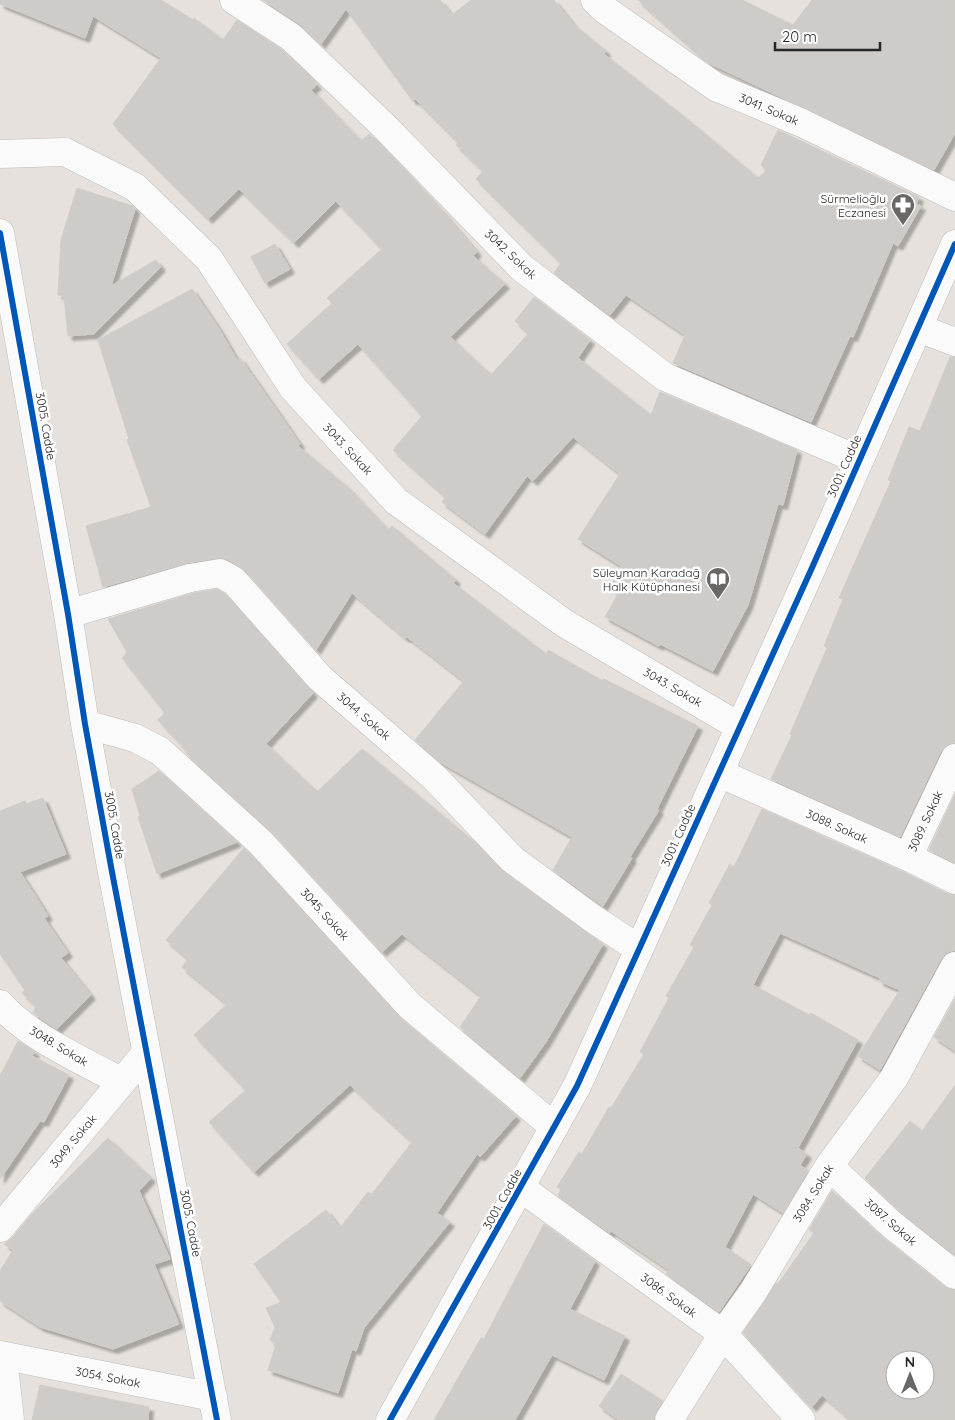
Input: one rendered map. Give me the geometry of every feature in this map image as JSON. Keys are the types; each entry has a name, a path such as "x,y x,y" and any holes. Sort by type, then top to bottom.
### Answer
{"street":[{"name":"3042. Sokak","path":"234,0 291,37 387,129 522,268 665,377 859,460"},
{"name":"3041. Sokak","path":"595,0 604,10 716,87 802,123 955,197"},
{"name":"3043. Sokak","path":"0,154 65,152 134,187 209,259 293,388 396,501 564,623 740,727"},
{"name":"3005. Cadde","path":"0,232 68,614 85,724 215,1409"},
{"name":"3001. Cadde","path":"390,1420 577,1086 811,570 955,244"},
{"path":"918,328 955,342"},
{"name":"3044. Sokak","path":"68,614 190,578 220,573 234,581 320,678 435,778 512,859 592,918 639,949"},
{"name":"3045. Sokak","path":"85,724 135,738 160,750 260,842 410,1006 554,1126"},
{"name":"3089. Sokak","path":"908,857 955,758"},
{"name":"3088. Sokak","path":"719,773 908,857 955,880"},
{"name":"3084. Sokak","path":"669,1420 723,1334 753,1292 829,1166 894,1078 955,966"},
{"name":"3048. Sokak","path":"0,1004 10,1016 48,1042 122,1082"},
{"name":"3049. Sokak","path":"0,1228 146,1053"},
{"name":"3087. Sokak","path":"829,1166 891,1224 955,1275"},
{"name":"3086. Sokak","path":"521,1188 723,1334 801,1420"},
{"name":"3054. Sokak","path":"10,1420 1,1356 215,1409"}],"building":[{"path":"0,0 161,0 193,20 194,18 223,40 237,20 281,49 303,70 317,85 311,90 361,141 369,134 376,140 443,212 477,252 473,256 505,284 450,337 491,375 529,333 515,321 534,297 590,340 578,358 651,415 660,392 797,450 783,505 778,504 748,605 713,671 660,644 659,646 605,617 619,592 610,588 621,566 578,539 620,474 573,437 533,481 527,476 485,534 442,502 446,497 393,450 422,416 358,344 319,379 287,344 332,303 327,298 382,249 336,201 294,243 239,189 208,219 113,124 161,58 93,16 85,38 0,4"},
{"path":"263,0 440,0 452,15 471,0 554,0 574,25 606,51 604,54 758,178 766,171 761,165 778,130 919,197 916,204 921,206 898,246 893,243 853,337 850,336 811,422 673,363 685,335 626,295 610,315 554,273 561,263 476,179 483,171 456,145 458,142 415,99 413,101 346,9 321,44 300,24"},
{"path":"638,0 742,0 793,25 812,0 955,0 955,133 934,170 709,63"},
{"path":"77,188 133,206 135,209 111,286 156,260 161,267 94,334 68,336 64,296 58,295 61,240"},
{"path":"275,244 290,269 265,283 251,257"},
{"path":"192,289 237,360 240,358 300,444 298,446 346,486 388,530 392,526 456,580 453,583 546,654 548,650 603,681 604,679 698,726 657,809 659,810 603,906 553,870 572,837 440,762 415,740 464,681 407,637 405,638 352,593 316,650 246,571 227,559 217,558 187,563 103,587 86,526 151,507 127,440 129,439 98,340"},
{"path":"950,357 955,357 955,743 947,745 941,751 900,837 771,779 792,735 790,734 827,648 824,646 843,599 839,598 891,481 888,480 909,427 920,431"},
{"path":"217,589 224,593 313,693 266,744 317,792 362,749 473,841 503,871 603,944 546,1042 520,1078 460,1027 481,996 402,934 382,952 271,831 186,753 188,752 158,720 165,713 122,658 127,652 108,619 194,593"},
{"path":"159,771 237,842 157,874 138,817 140,816 132,789"},
{"path":"955,794 955,863 929,850"},
{"path":"43,798 66,854 20,872 48,916 44,918 68,953 61,958 91,995 57,1029 33,1013 36,1006 22,993 25,990 0,954 0,811 25,801 26,804"},
{"path":"762,809 948,894 955,895 955,950 947,952 941,959 880,1070 858,1056 900,990 879,981 880,978 780,933 753,985 809,1015 811,1013 858,1040 798,1148 807,1154 800,1165 808,1171 783,1213 753,1194 725,1247 751,1265 719,1312 666,1274 669,1270 611,1231 610,1233 558,1196 561,1189 557,1187 579,1152 582,1154 609,1107 611,1108 644,1054 640,1052 669,998 666,996 694,947 690,945 712,905 709,903 730,864 734,867"},
{"path":"244,848 399,1017 516,1116 480,1157 477,1154 437,1213 450,1222 364,1328 356,1351 352,1349 338,1393 268,1370 276,1344 270,1340 275,1327 266,1308 281,1302 254,1264 326,1210 340,1228 368,1192 372,1194 412,1142 350,1085 254,1172 209,1122 246,1090 194,1035 227,1004 182,967 188,959 166,940"},
{"path":"955,999 955,1051 934,1037"},
{"path":"18,1041 35,1052 32,1056 69,1075 44,1122 40,1121 0,1179 0,1076"},
{"path":"955,1085 955,1255 901,1212 865,1178 910,1121 922,1131"},
{"path":"108,1138 151,1178 139,1191 170,1259 154,1264 179,1324 113,1349 40,1327 0,1301 0,1271 13,1250 4,1244 12,1238 32,1214"},
{"path":"832,1191 881,1236 945,1287 955,1290 955,1420 851,1420 822,1395 812,1407 743,1333 776,1283 778,1284 814,1233 809,1230"},
{"path":"544,1224 595,1261 570,1309 625,1336 604,1380 552,1355 515,1420 434,1420 481,1338 484,1339"},
{"path":"621,1374 663,1401 653,1420 619,1420 599,1406"},
{"path":"40,1385 149,1407 148,1420 32,1420"}],"cycle path":[{"path":"0,233 112,872 217,1420"},
{"path":"390,1420 577,1086 811,570 955,244"}],"place":[{"name":"Sürmelioğlu Eczanesi","path":"903,226"},
{"name":"Süleyman Karadağ Halk Kütüphanesi","path":"718,600"}]}
